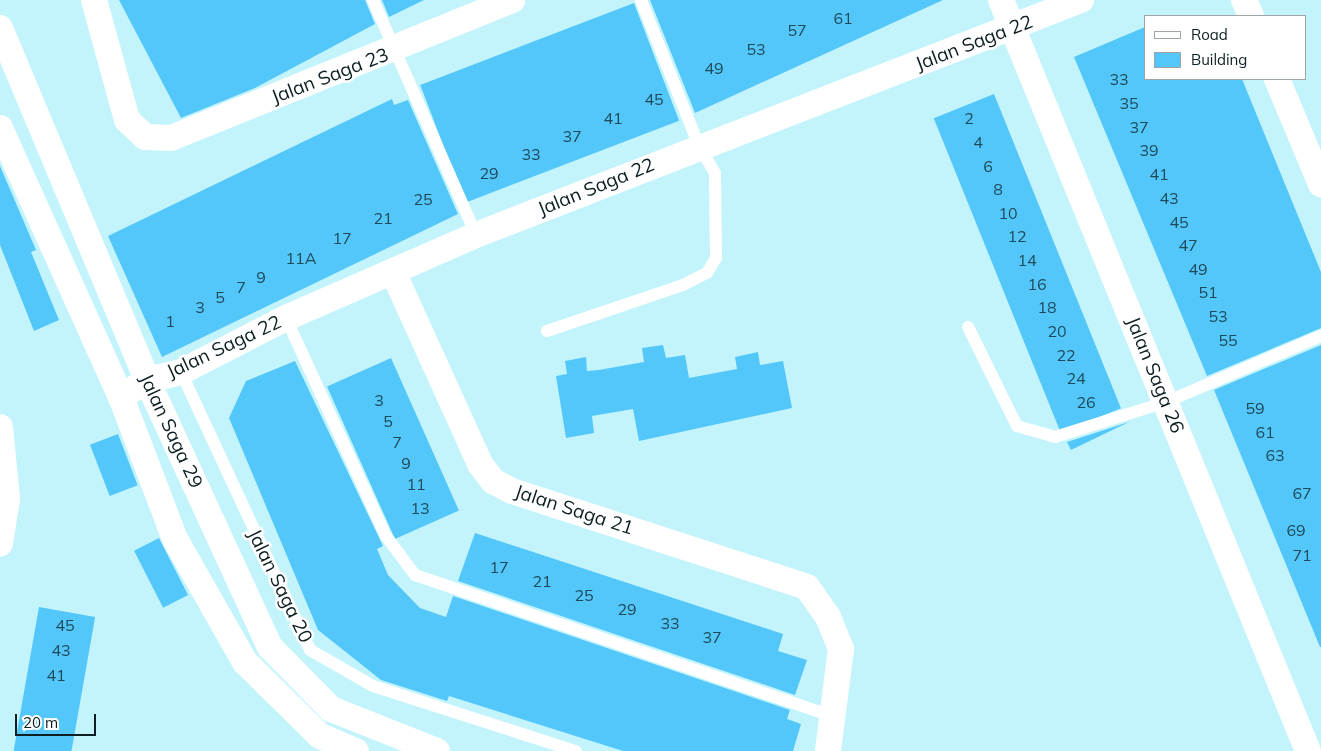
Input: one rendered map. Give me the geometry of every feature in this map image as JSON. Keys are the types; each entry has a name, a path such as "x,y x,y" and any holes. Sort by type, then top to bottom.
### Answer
{"street":[{"name":"Jalan Saga 23","path":"94,0 127,120 145,137 171,138 395,50 512,0"},
{"name":"Jalan Saga 26","path":"1001,0 1308,751"},
{"name":"Jalan Saga 22","path":"121,397 147,380 181,372 286,318 394,274 476,235 699,146 1013,29 1081,0"},
{"path":"1244,0 1251,15"},
{"name":"Jalan Saga 29","path":"0,28 147,380 270,647 332,709 437,751"},
{"path":"1277,80 1321,184"},
{"name":"Jalan Saga 29","path":"0,128 121,397 175,540 245,662 320,736 356,751"},
{"name":"Jalan Saga 21","path":"394,274 480,464 493,481 512,491 807,587 828,617 841,649 835,717"},
{"path":"0,427 4,498 0,543"},
{"path":"828,751 835,717"}],"lane":[{"path":"374,0 476,235"},
{"path":"547,331 684,285 707,273 716,258 715,173 699,146 641,0"},
{"path":"286,318 386,536 415,575 835,717"},
{"path":"968,327 1017,426 1037,435 1055,437 1166,402 1321,336"},
{"name":"Jalan Saga 20","path":"181,372 310,650 373,686 576,751"}],"building":[{"path":"119,0 365,0 375,24 255,88 181,118"},
{"path":"382,0 424,0 389,17"},
{"path":"650,0 943,0 695,113"},
{"path":"634,3 679,121 465,203 420,85"},
{"path":"1144,27 1144,80 1242,80 1321,272 1321,328 1207,376 1074,57"},
{"path":"994,94 1121,408 1061,433 934,118"},
{"path":"392,99 394,105 408,100 458,214 162,357 108,236"},
{"path":"0,166 36,250 31,252 59,320 34,331 0,245"},
{"path":"663,345 666,358 685,355 689,378 737,369 735,357 758,352 760,365 783,361 792,408 639,441 633,409 592,416 594,433 566,438 556,376 567,374 565,361 586,357 587,371 599,370 644,362 642,348"},
{"path":"1321,345 1321,647 1320,647 1214,390"},
{"path":"391,358 459,511 395,539 327,386"},
{"path":"295,361 383,546 377,549 388,575 420,608 446,617 453,596 790,710 787,719 801,724 793,751 623,751 449,696 447,701 381,680 318,630 229,418 246,381"},
{"path":"1129,422 1071,450 1067,442"},
{"path":"118,434 138,485 110,496 90,445"},
{"path":"475,533 783,634 778,651 807,660 795,695 458,581"},
{"path":"159,538 188,595 163,608 134,551"},
{"path":"39,607 95,617 71,751 14,751"}]}
